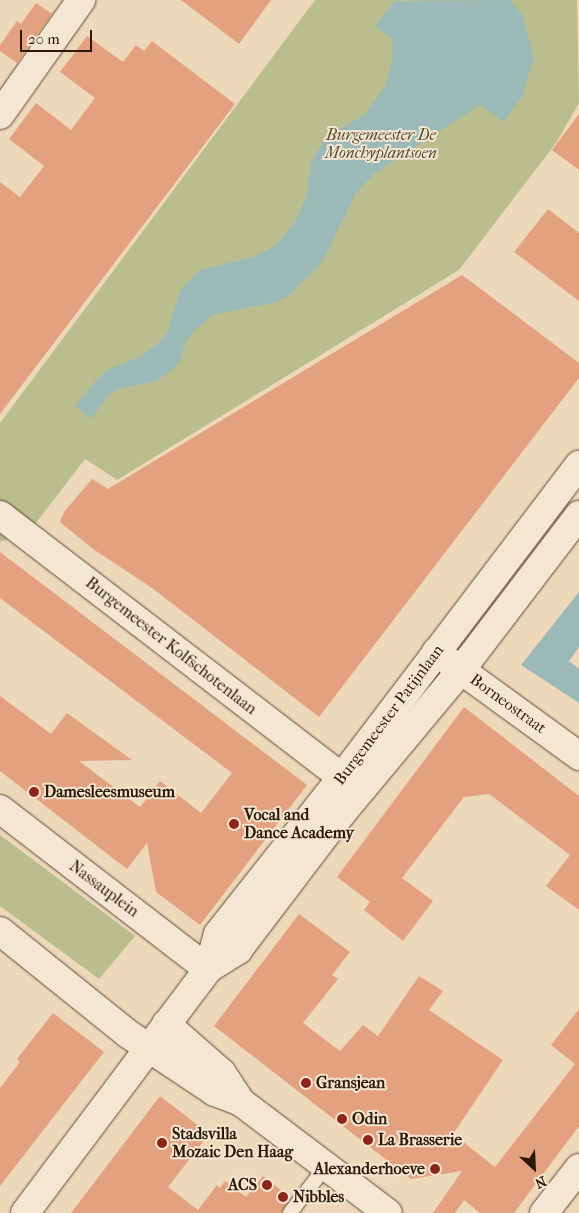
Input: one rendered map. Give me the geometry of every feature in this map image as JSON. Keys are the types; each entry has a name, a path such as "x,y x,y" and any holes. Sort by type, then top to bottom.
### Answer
{"street":[{"path":"0,115 82,0"},
{"name":"Burgemeester Patijnlaan","path":"208,969 218,934 342,777 579,465"},
{"name":"Burgemeester Kolfschotenlaan","path":"0,514 342,777"},
{"name":"Burgemeester Patijnlaan","path":"25,1213 208,969 238,950 342,813 461,670 579,515"},
{"name":"Borneostraat","path":"436,652 579,756"},
{"name":"Nassauplein","path":"0,810 208,969"},
{"path":"0,931 149,1048 215,1092 241,1102 326,1166 371,1208"},
{"path":"166,1024 222,1073 241,1102"},
{"path":"544,1213 579,1168"}],"lane":[{"path":"290,1213 326,1166"}],"green space":[{"name":"Burgemeester De Monchyplantsoen","path":"315,0 577,0 579,103 556,143 459,270 117,480 85,459 29,532 0,542 0,423"},
{"path":"0,835 135,936 99,979 0,906"}],"water":[{"path":"510,0 522,14 534,58 522,97 503,122 480,105 375,173 356,193 321,264 288,296 276,302 212,315 192,333 184,345 180,361 170,372 156,381 119,389 108,396 91,419 75,406 97,379 109,369 142,356 159,342 167,333 180,290 200,270 253,257 275,246 294,224 306,198 311,162 326,137 364,115 386,85 392,60 392,39 375,26 395,1"},
{"path":"579,592 579,647 569,661 579,669 579,703 521,665"}],"building":[{"path":"181,0 271,0 239,44"},
{"path":"36,3 52,14 17,63 0,51 0,45 17,21 21,24"},
{"path":"87,36 123,62 136,45 144,51 152,41 235,104 0,414 0,182 20,197 44,166 9,139 36,103 71,130 95,98 60,72"},
{"path":"579,114 579,170 552,150"},
{"path":"548,209 579,233 579,301 514,252"},
{"path":"462,275 579,363 579,378 319,717 152,588 93,549 60,522 64,512 92,479 108,489"},
{"path":"0,552 307,785 200,925 156,892 147,843 127,869 0,771 0,696 51,734 67,713 132,760 79,761 140,807 160,781 201,813 232,773 0,598"},
{"path":"464,707 579,796 579,910 546,886 570,855 489,794 464,797 402,878 433,901 403,941 364,910 370,902 337,877"},
{"path":"299,914 350,952 332,975 338,979 303,1023 340,1051 363,1025 378,1036 419,976 443,991 429,1010 503,1060 453,1134 495,1167 575,1064 551,1045 579,1009 579,1126 514,1213 480,1213 464,1200 455,1213 433,1213 462,1171 411,1179 214,1026"},
{"path":"53,1013 104,1052 0,1186 0,1088 20,1062 17,1059"},
{"path":"160,1096 209,1134 168,1187 198,1210 217,1185 220,1188 225,1181 246,1197 263,1176 291,1198 281,1213 71,1213"}],"place":[{"name":"Damesleesmuseum","path":"34,792"},
{"name":"Vocal and Dance Academy","path":"234,824"},
{"name":"Gransjean","path":"306,1083"},
{"name":"Odin","path":"342,1119"},
{"name":"La Brasserie","path":"368,1140"},
{"name":"Stadsvilla Mozaic Den Haag","path":"162,1143"},
{"name":"Alexanderhoeve","path":"435,1169"},
{"name":"ACS","path":"267,1185"},
{"name":"Nibbles","path":"283,1197"}]}
